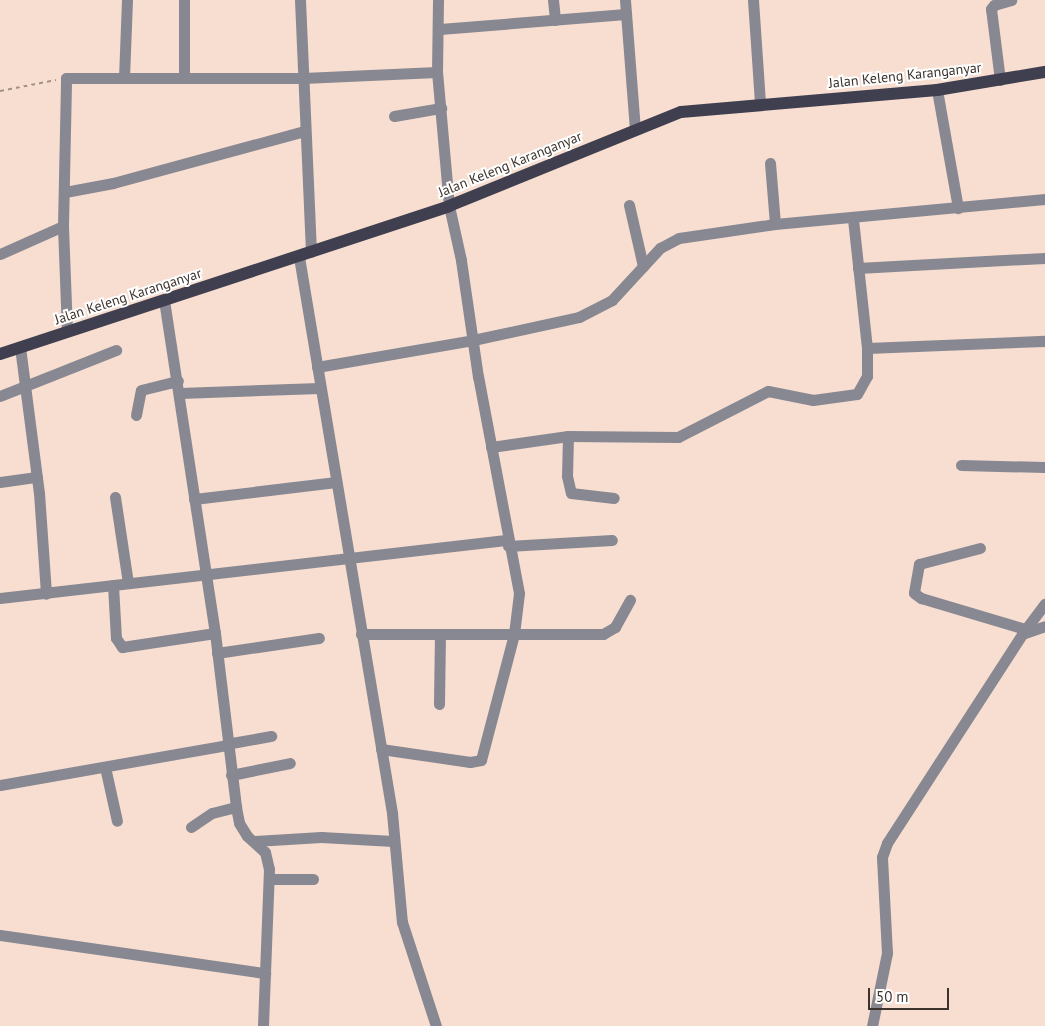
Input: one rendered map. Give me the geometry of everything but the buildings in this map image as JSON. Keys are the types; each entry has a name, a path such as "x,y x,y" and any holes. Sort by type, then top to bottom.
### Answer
{"main road":[{"name":"Jalan Keleng Karanganyar","path":"0,354 449,206 681,112 937,90 1045,72"}],"street":[{"path":"124,78 127,0"},
{"path":"184,0 184,78"},
{"path":"300,0 304,131 305,294 319,388 392,814 402,922 436,1026"},
{"path":"381,749 470,762 480,760 514,634 519,593 507,543 459,246 449,206 437,72 440,29 438,0"},
{"path":"553,0 555,20"},
{"path":"624,0 635,130"},
{"path":"753,0 760,104"},
{"path":"1000,80 991,9 994,5 1011,0"},
{"path":"440,29 625,14"},
{"path":"67,331 64,226 66,78 303,78 437,72"},
{"path":"937,90 958,208"},
{"path":"394,116 441,108"},
{"path":"65,192 113,183 304,131"},
{"path":"770,163 775,224"},
{"path":"317,367 473,340 596,310 612,300 660,248 679,238 775,224 853,219 1045,199"},
{"path":"629,205 643,266"},
{"path":"491,447 568,436 678,437 768,391 813,400 852,396 864,386 867,348 853,219"},
{"path":"0,254 64,226"},
{"path":"858,268 1045,258"},
{"path":"164,300 180,393 215,633 226,744 236,807 239,823 247,836 255,841 265,852 270,879 263,1026"},
{"path":"867,348 1045,341"},
{"path":"20,347 37,477 46,594"},
{"path":"0,396 116,350"},
{"path":"136,415 142,390 178,381"},
{"path":"180,393 319,388"},
{"path":"568,436 567,476 571,493 614,498"},
{"path":"961,465 1045,467"},
{"path":"0,482 37,477"},
{"path":"194,499 336,482"},
{"path":"115,497 128,583"},
{"path":"0,598 206,576 348,558 507,543 612,540"},
{"path":"980,548 919,564 914,593 921,598 1023,632 1045,626"},
{"path":"113,585 116,638 122,646 215,633"},
{"path":"362,634 603,634 614,627 630,600"},
{"path":"872,1026 887,952 884,850 1023,632 1045,604"},
{"path":"438,704 440,634"},
{"path":"217,654 320,638"},
{"path":"0,785 271,736"},
{"path":"231,775 290,763"},
{"path":"106,767 117,821"},
{"path":"191,827 212,813 236,807"},
{"path":"255,841 320,837 393,840"},
{"path":"270,879 313,879"},
{"path":"0,935 265,973"}],"path":[{"path":"0,91 66,78"}]}
